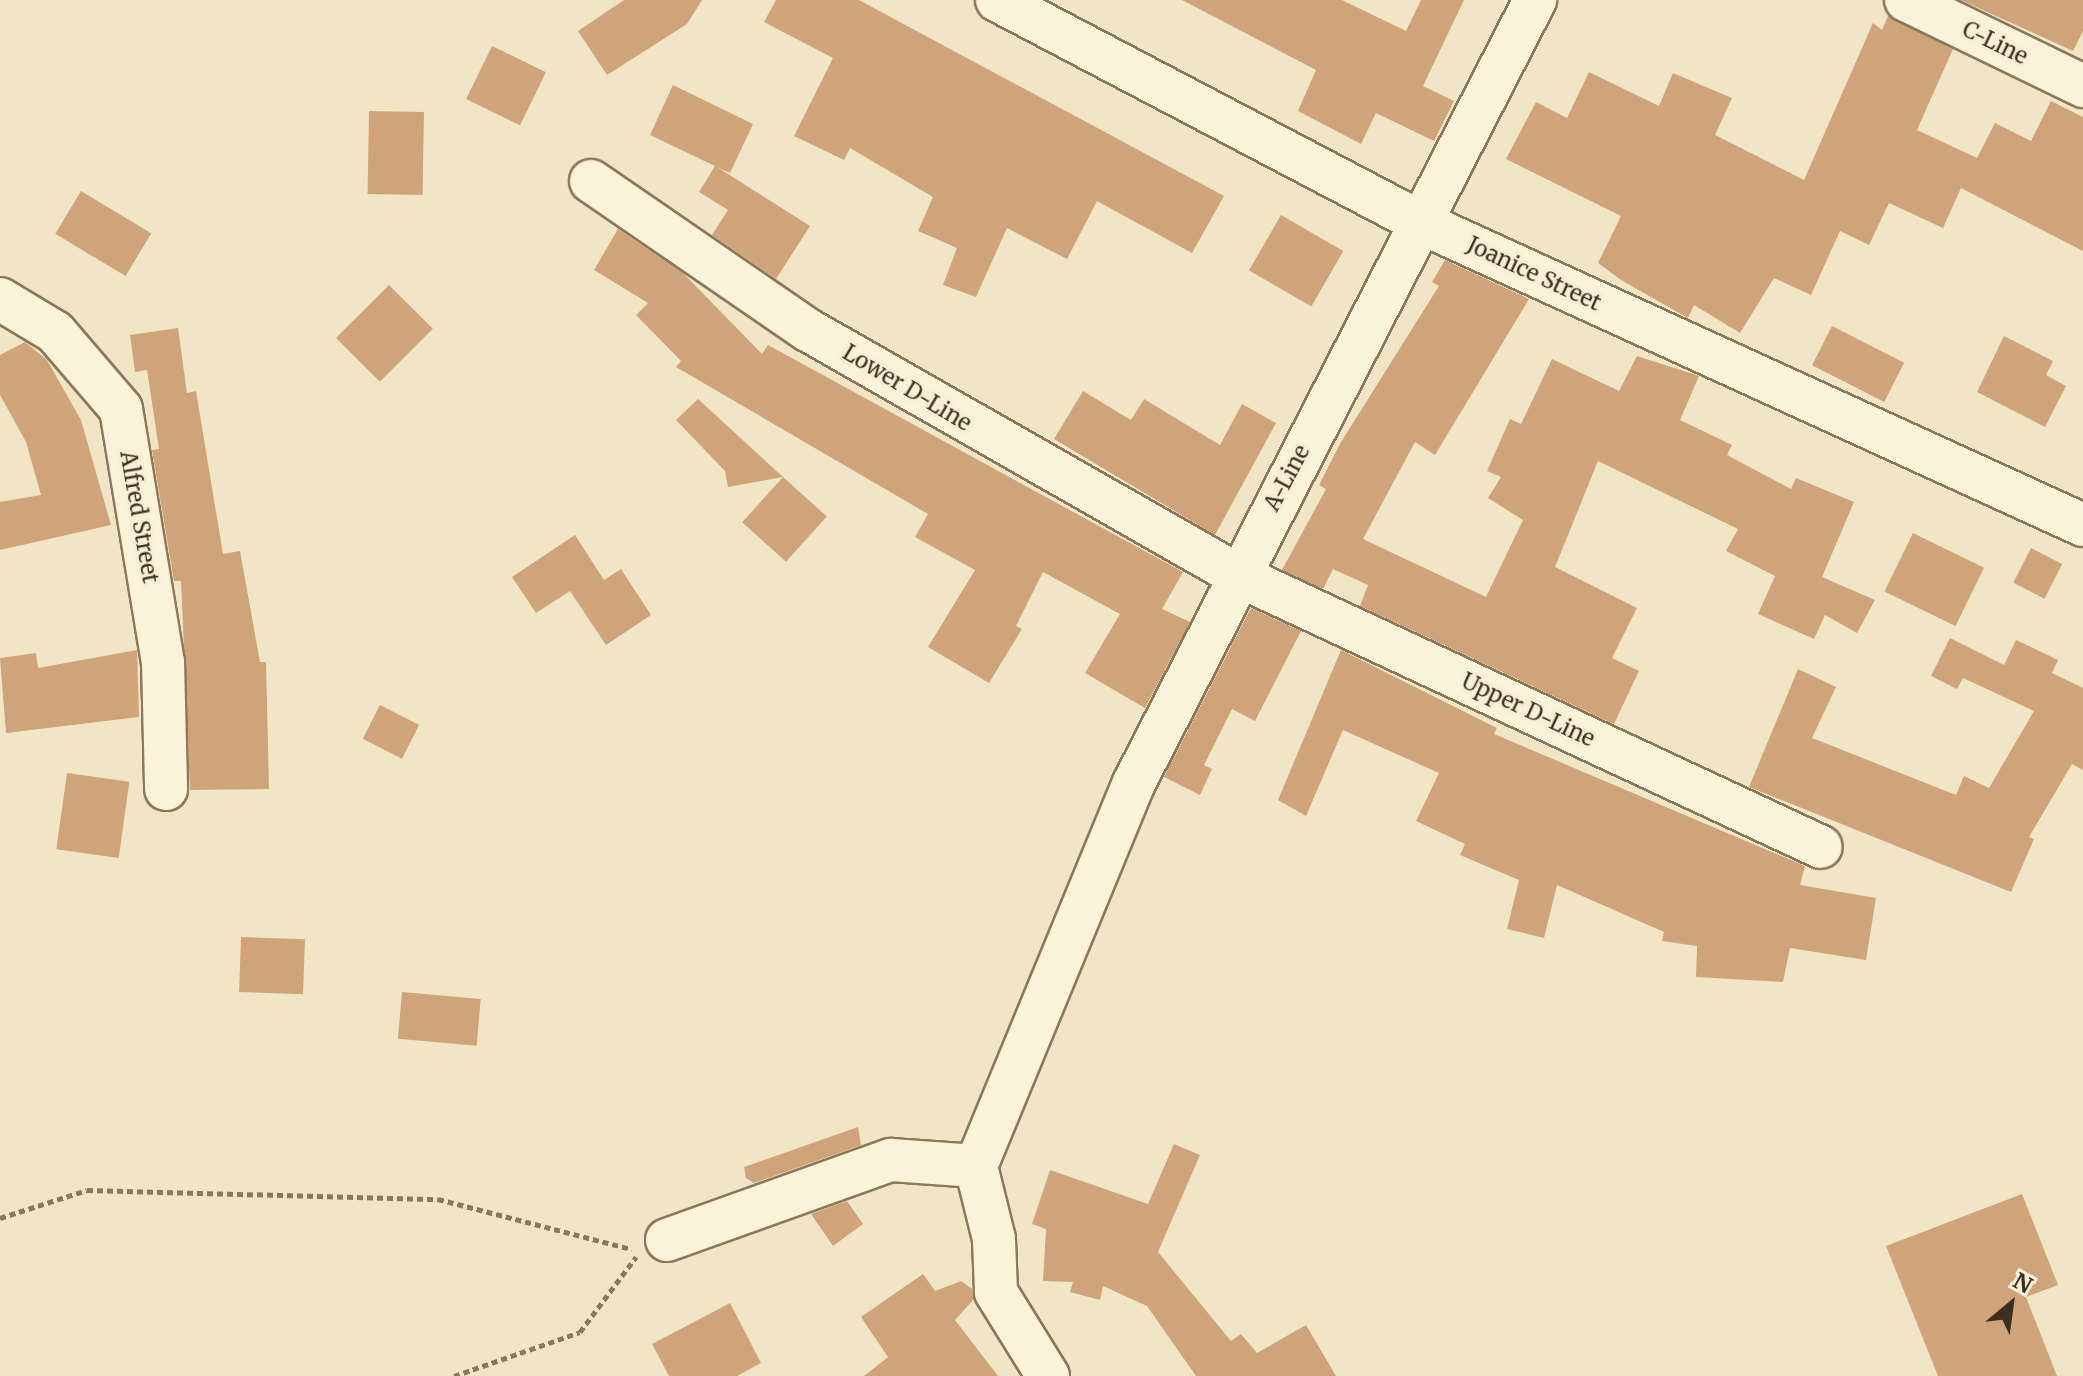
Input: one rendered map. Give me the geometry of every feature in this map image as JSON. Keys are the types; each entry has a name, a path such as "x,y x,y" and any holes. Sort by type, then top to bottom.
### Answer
{"street":[{"name":"Joanice Street","path":"997,0 1424,224 2083,525"},
{"name":"A-Line","path":"976,1166 1062,966 1134,783 1235,574 1424,224 1535,0"},
{"name":"C-Line","path":"1906,0 2083,86"},
{"name":"Lower D-Line","path":"591,181 808,330 1235,574"},
{"name":"Alfred Street","path":"0,299 55,332 121,409 163,662 166,789"},
{"name":"Upper D-Line","path":"1235,574 1821,847"},
{"path":"667,1240 891,1160 976,1166 994,1239 996,1292 1048,1376"}],"path":[{"path":"0,1218 87,1190 438,1199 641,1251 580,1332 454,1376"}],"building":[{"path":"624,0 702,0 687,24 607,75 578,31"},
{"path":"776,0 859,0 1224,196 1192,253 1097,201 1067,259 1007,228 976,297 943,285 957,248 918,231 933,197 850,148 844,160 794,136 833,58 764,22"},
{"path":"1182,0 1342,0 1406,31 1421,0 1464,0 1423,86 1454,101 1434,141 1376,113 1361,144 1298,111 1316,70"},
{"path":"1961,0 2083,0 2083,31 2073,51"},
{"path":"1888,16 1953,49 1917,130 1977,158 1995,123 2031,141 2051,101 2083,117 2083,251 1961,188 1943,228 1889,203 1869,245 1840,231 1811,295 1774,278 1740,333 1694,305 1688,318 1621,280 1598,263 1621,216 1506,159 1536,102 1567,118 1589,72 1659,106 1673,73 1732,98 1715,135 1804,180 1873,23 1882,30"},
{"path":"492,46 546,72 520,125 466,99"},
{"path":"673,85 753,124 730,173 717,167 810,226 776,279 712,235 728,210 699,192 715,166 650,135"},
{"path":"369,111 424,112 423,195 368,194"},
{"path":"81,191 151,233 126,276 55,234"},
{"path":"1281,215 1343,251 1311,306 1249,270"},
{"path":"618,229 683,273 762,354 768,345 1183,572 1162,609 1190,622 1145,708 1085,673 1120,614 1043,572 1016,626 1022,629 989,683 928,647 975,570 915,537 928,514 676,367 681,361 636,315 648,303 594,270"},
{"path":"1445,260 1529,299 1435,455 1415,442 1363,539 1486,597 1523,520 1488,498 1501,477 1487,471 1510,419 1521,424 1552,359 1619,391 1637,356 1699,376 1680,420 1732,445 1727,455 1791,489 1796,478 1854,502 1822,577 1875,600 1857,633 1825,615 1814,639 1758,614 1775,576 1726,551 1738,529 1598,461 1555,567 1637,608 1612,658 1639,671 1614,724 1360,606 1368,585 1333,569 1323,589 1282,570 1326,489 1319,485 1341,442 1439,286 1432,282"},
{"path":"389,285 433,329 380,382 336,338"},
{"path":"1832,326 1904,363 1884,402 1812,365"},
{"path":"178,328 187,393 196,391 223,554 240,551 260,662 266,662 269,789 190,790 181,581 174,581 152,450 159,449 147,370 135,372 130,335"},
{"path":"2004,336 2053,361 2046,375 2066,386 2045,427 1977,392"},
{"path":"25,342 47,360 81,420 111,525 0,550 0,502 41,495 26,442 0,395 0,355"},
{"path":"1083,391 1131,420 1144,399 1220,445 1242,404 1276,423 1215,535 1054,439"},
{"path":"698,399 783,477 728,487 725,471 676,420"},
{"path":"783,477 827,516 786,562 742,522"},
{"path":"1913,533 1984,568 1956,626 1885,591"},
{"path":"575,535 604,580 621,569 651,615 606,645 570,591 536,613 512,577"},
{"path":"2031,548 2062,564 2044,599 2013,583"},
{"path":"1251,608 1301,631 1255,721 1232,709 1204,765 1212,769 1200,795 1164,777"},
{"path":"1950,638 2004,665 2016,640 2058,660 2052,673 2083,688 2083,770 2072,764 2029,837 2034,839 2011,892 1749,787 1798,669 1836,687 1812,738 1956,795 1964,776 1989,788 2034,711 1963,678 1957,689 1931,676"},
{"path":"137,650 139,717 6,733 0,658 36,653 38,668"},
{"path":"1341,650 1497,728 1494,734 1805,866 1800,885 1876,898 1866,960 1790,948 1783,982 1696,977 1697,946 1662,941 1664,932 1557,885 1544,938 1507,929 1519,880 1460,855 1465,844 1416,821 1439,773 1343,730 1306,816 1278,800"},
{"path":"380,705 419,725 402,759 363,739"},
{"path":"67,773 129,782 119,858 56,849"},
{"path":"241,937 305,939 303,994 239,992"},
{"path":"402,992 481,999 477,1046 398,1039"},
{"path":"858,1127 861,1145 754,1183 746,1178 744,1167"},
{"path":"1174,1144 1200,1155 1158,1252 1231,1341 1241,1334 1257,1353 1306,1325 1336,1376 1196,1376 1147,1306 1103,1286 1100,1300 1070,1292 1073,1282 1043,1281 1046,1229 1032,1224 1050,1170 1148,1204"},
{"path":"2022,1194 2058,1285 2026,1297 2057,1376 1938,1376 1886,1246"},
{"path":"847,1201 863,1224 833,1246 811,1214"},
{"path":"923,1274 935,1291 961,1281 972,1289 974,1299 955,1320 998,1376 864,1376 888,1357 861,1317"},
{"path":"730,1303 761,1363 737,1376 669,1376 652,1344"}]}
